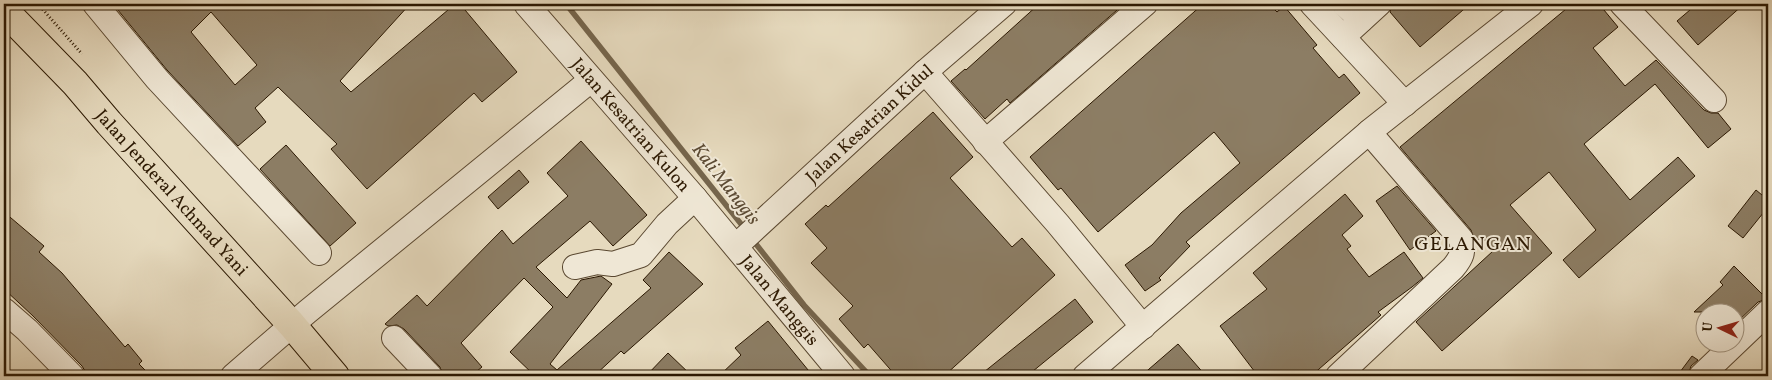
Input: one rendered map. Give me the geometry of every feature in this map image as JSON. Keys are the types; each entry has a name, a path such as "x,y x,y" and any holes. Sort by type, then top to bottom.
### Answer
{"main road":[{"name":"Jalan Jenderal Achmad Yani","path":"4,10 75,83 122,138 292,325 335,376"}],"street":[{"path":"95,4 157,79 318,253"},
{"name":"Jalan Kesatrian Kulon","path":"526,4 736,246"},
{"name":"Jalan Kesatrian Kidul","path":"736,246 925,72 1004,4"},
{"path":"985,142 1146,4"},
{"path":"1312,4 1405,104"},
{"path":"1344,4 1361,20"},
{"path":"1343,37 1379,4"},
{"path":"1085,376 1369,132 1531,4"},
{"path":"1622,4 1714,100"},
{"path":"925,72 1058,224 1143,327"},
{"path":"233,376 292,325 591,80"},
{"path":"1338,376 1453,268 1462,258 1464,250 1460,239 1369,132"},
{"path":"575,267 597,262 613,264 641,255 667,224 696,198"},
{"name":"Jalan Manggis","path":"736,246 843,376"},
{"path":"4,310 28,330 72,376"},
{"path":"1702,376 1768,312"},
{"path":"394,338 430,376"}],"building":[{"path":"113,4 410,4 340,81 351,92 455,4 460,4 517,72 482,102 474,93 367,189 331,149 337,144 278,87 255,108 266,122 238,146 167,70","holes":["211,12 257,65 235,85 191,32"]},
{"path":"1039,4 1124,4 1010,103 1007,99 985,119 951,81 966,70"},
{"path":"1203,4 1269,4 1277,12 1284,6 1317,45 1313,48 1339,78 1344,74 1360,93 1186,242 1190,246 1159,278 1161,280 1145,291 1125,265 1152,245 1181,213 1240,163 1214,132 1098,232 1061,188 1058,190 1030,157"},
{"path":"1392,4 1470,4 1420,47 1390,12"},
{"path":"1572,4 1599,4 1618,27 1593,48 1625,86 1656,60 1704,110 1718,113 1731,129 1708,148 1655,84 1584,144 1630,200 1678,157 1695,176 1579,278 1563,260 1596,230 1549,172 1510,205 1552,253 1442,351 1416,322 1493,251 1482,237 1475,242 1471,230 1400,147"},
{"path":"1697,4 1744,4 1698,45 1677,21"},
{"path":"933,112 973,157 950,178 1012,247 1022,238 1055,275 944,376 896,376 868,344 864,348 839,319 853,306 811,263 827,248 805,224 826,205 828,207"},
{"path":"581,141 647,215 613,246 590,221 536,267 567,298 581,280 601,276 612,284 550,364 557,370 651,288 643,280 669,252 703,284 624,354 621,351 594,376 535,376 510,352 553,307 524,278 461,343 482,367 471,376 443,376 440,367 404,329 397,325 388,326 385,324 417,295 427,306 502,230 513,244 568,196 547,173"},
{"path":"286,145 356,223 330,246 260,169"},
{"path":"519,170 529,182 498,209 488,197"},
{"path":"1397,186 1436,231 1410,250 1376,201"},
{"path":"1756,190 1768,200 1768,207 1743,238 1728,226"},
{"path":"1345,194 1363,216 1342,235 1351,246 1347,249 1369,277 1404,252 1423,278 1378,312 1381,315 1311,376 1258,376 1220,326 1267,289 1253,273"},
{"path":"4,212 44,246 39,252 62,273 125,347 128,344 142,361 139,364 151,376 88,376 82,366 4,289"},
{"path":"1734,266 1767,299 1758,302 1744,315 1744,302 1705,302 1723,285 1720,282"},
{"path":"1075,299 1093,322 1027,376 979,376"},
{"path":"768,321 813,376 719,376 741,355 735,348"},
{"path":"1178,344 1206,376 1141,376"},
{"path":"668,353 692,376 646,376"},
{"path":"1692,356 1698,360 1691,366 1688,376 1677,376"}],"waterway":[{"name":"Kali Manggis","path":"566,4 745,229"},
{"name":"Kali Manggis","path":"752,239 804,305 870,376"}],"district":[{"name":"GELANGAN","path":"1473,243"}]}
